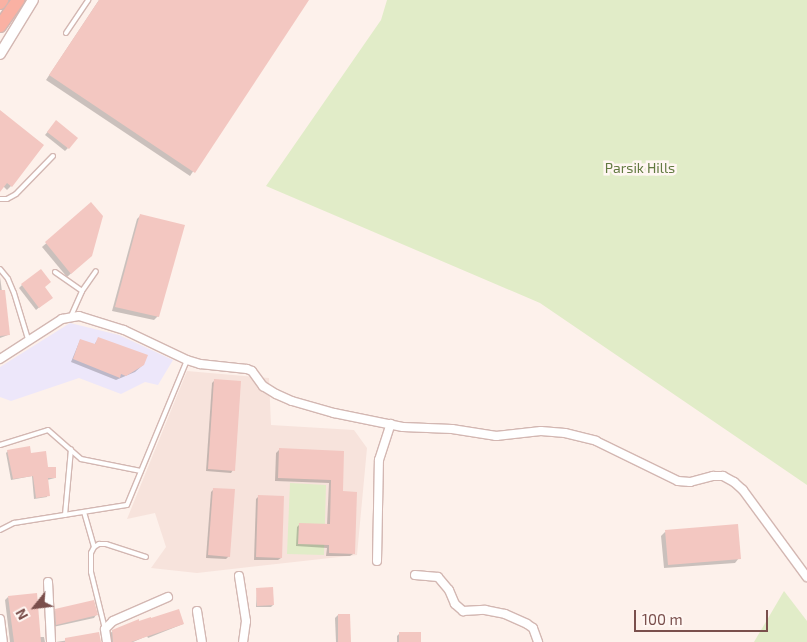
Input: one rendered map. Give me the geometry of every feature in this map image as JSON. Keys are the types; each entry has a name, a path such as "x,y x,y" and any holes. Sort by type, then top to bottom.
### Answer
{"highway":[{"path":"0,26 18,0"}],"main road":[{"path":"0,54 33,0"}],"street":[{"path":"0,359 62,319 79,316 124,330 187,360 200,364 247,369 252,371 263,386 292,401 334,413 402,427 452,429 496,436 541,431 596,441 678,481 690,482 713,476 723,476 743,490 807,577"},
{"path":"377,560 379,460 391,424"},
{"path":"415,575 438,578 449,590 455,604 463,611 485,610 506,614 528,624 533,628 538,642"},
{"path":"239,576 246,621 243,642"},
{"path":"48,582 51,642"},
{"path":"107,642 105,629 113,621 168,597"},
{"path":"197,611 202,642"},
{"path":"0,619 3,642"}],"lane":[{"path":"66,33 88,0"},
{"path":"0,199 8,199 16,194 53,156"},
{"path":"0,269 8,279 14,293 29,342"},
{"path":"71,316 82,291 96,271"},
{"path":"55,272 82,291"},
{"path":"0,530 14,523 126,505 187,360"},
{"path":"0,445 48,430 82,459 141,471"},
{"path":"65,515 71,449"},
{"path":"84,512 94,547"},
{"path":"105,629 91,572 91,554 94,547 99,544 106,544 146,557"}],"shaded area":[{"path":"70,323 119,335 173,360 158,385 145,382 121,394 79,378 11,401 0,397 0,367"},
{"path":"187,371 269,378 271,425 354,430 367,448 357,555 197,573 151,568 166,547 155,513 127,519"}],"green space":[{"name":"Parsik Hills","path":"387,0 807,0 807,485 540,303 266,186 381,20"},
{"path":"290,483 326,485 324,555 287,554"},
{"path":"784,591 807,621 807,642 754,642"}],"building":[{"path":"99,0 309,0 195,173 49,75"},
{"path":"0,110 44,145 12,187 7,183 0,192"},
{"path":"56,120 78,138 69,149 47,132"},
{"path":"91,202 103,216 92,256 71,274 45,242"},
{"path":"140,214 185,225 159,317 115,307"},
{"path":"41,269 51,282 45,287 53,298 39,308 21,284"},
{"path":"0,290 5,290 10,335 0,336"},
{"path":"98,337 148,355 144,365 126,376 121,374 120,378 73,359 80,339 95,344"},
{"path":"214,379 241,381 235,471 208,469"},
{"path":"30,446 31,453 46,451 48,467 56,467 56,478 48,478 50,496 36,498 33,476 13,479 7,450"},
{"path":"279,448 344,451 343,491 357,492 355,554 329,553 329,545 298,544 299,523 330,524 331,480 278,478"},
{"path":"213,488 235,489 230,557 208,555"},
{"path":"258,495 284,496 282,558 256,557"},
{"path":"738,524 741,559 668,565 665,530"},
{"path":"273,587 274,605 257,606 256,588"},
{"path":"37,593 41,642 14,642 8,596"},
{"path":"94,600 98,615 56,625 55,609"},
{"path":"179,609 184,624 131,642 113,642 112,630 139,619 139,621"},
{"path":"338,614 350,614 351,642 338,642"},
{"path":"99,632 101,642 65,642 65,638"},
{"path":"399,632 421,632 421,642 399,642"}]}
